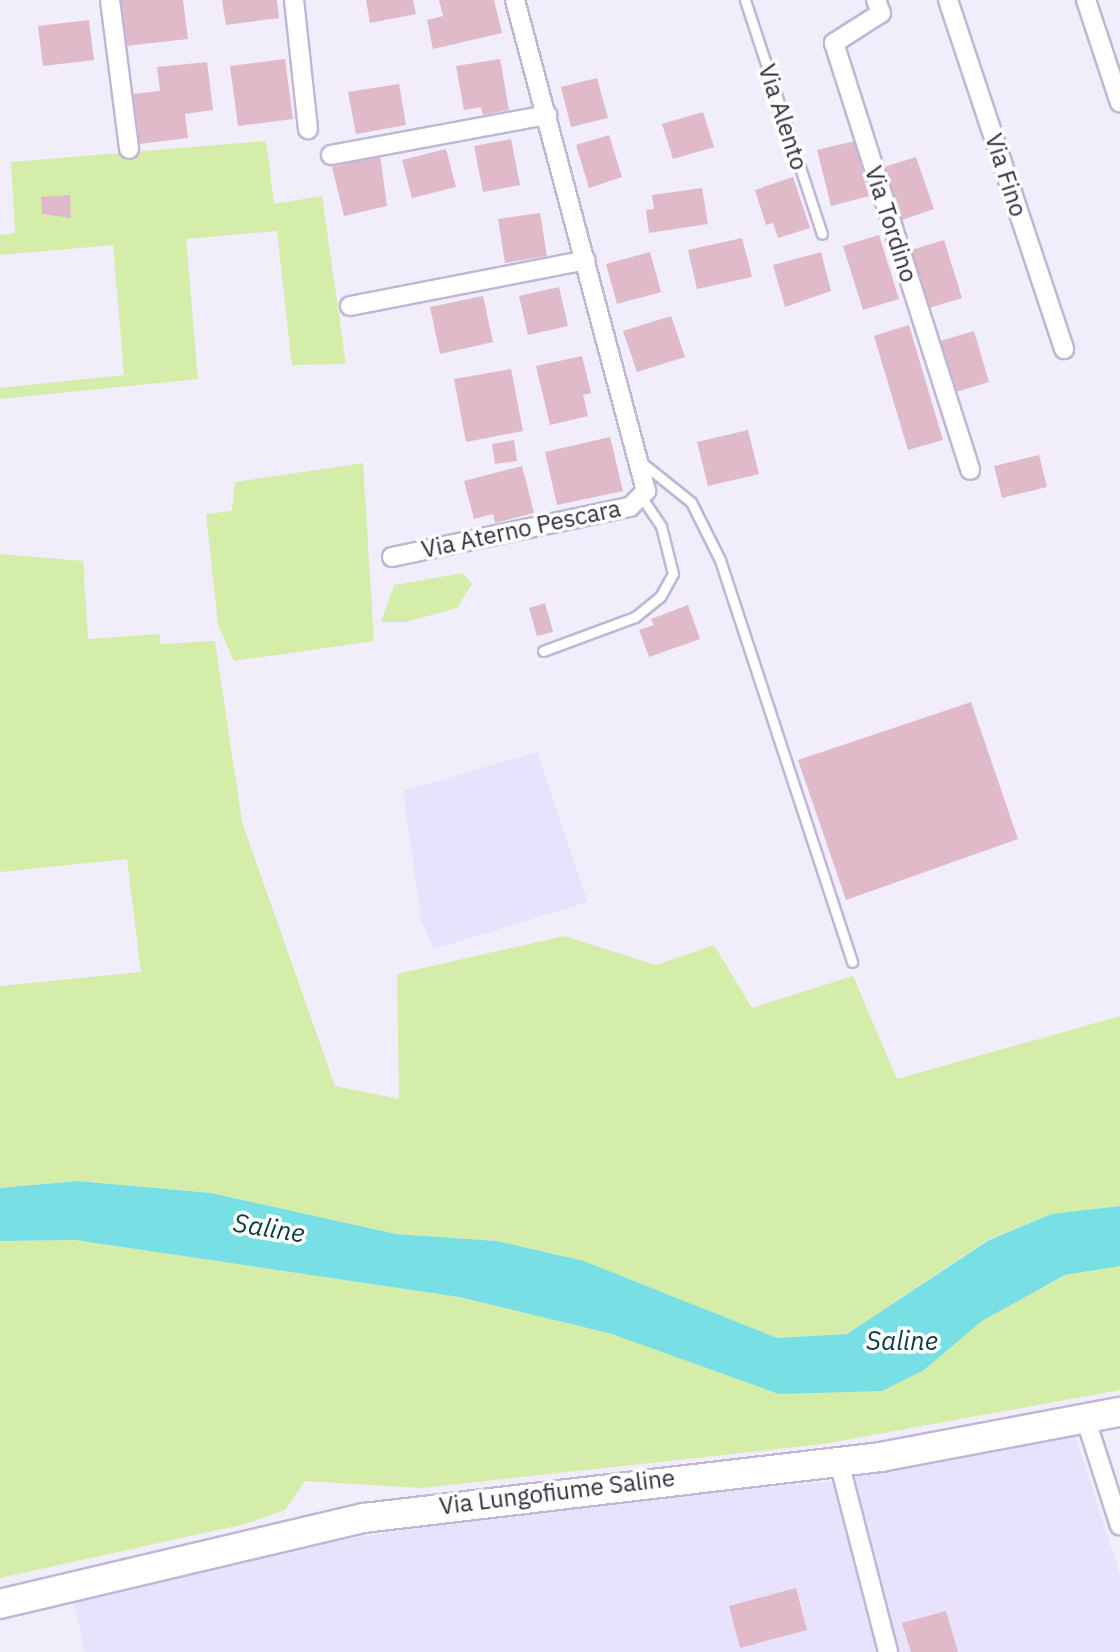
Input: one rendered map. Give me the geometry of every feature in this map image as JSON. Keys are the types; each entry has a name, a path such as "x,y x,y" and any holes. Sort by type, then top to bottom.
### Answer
{"main road":[{"name":"Via Lungofiume Saline","path":"0,1604 394,1513 839,1462 1120,1412"}],"street":[{"path":"110,0 129,149"},
{"path":"294,0 308,129"},
{"name":"Via Aterno Pescara","path":"392,557 630,507 646,491 641,462 515,0"},
{"name":"Via Tordino","path":"876,0 881,13 834,43 970,470"},
{"name":"Via Fino","path":"948,0 1064,349"},
{"path":"1086,0 1120,103"},
{"path":"331,155 547,115"},
{"path":"350,306 586,260"},
{"path":"1085,1417 1120,1526"},
{"path":"839,1462 888,1652"}],"lane":[{"name":"Via Alento","path":"745,0 822,234"},
{"path":"641,462 691,502 720,560 852,962"},
{"path":"543,651 635,617 660,597 673,574 661,526 641,496"}],"shaded area":[{"path":"537,752 588,902 434,949 421,919 403,791"},
{"path":"1074,1432 1120,1575 1120,1652 84,1652 73,1594 270,1552 511,1512 825,1482"}],"green space":[{"path":"266,141 274,204 322,196 346,364 292,365 277,231 186,239 198,379 0,399 0,388 124,375 113,245 0,255 0,235 15,233 11,162"},
{"path":"363,463 374,641 234,661 218,625 206,514 232,511 235,482"},
{"path":"0,554 83,561 88,639 159,634 161,644 215,641 242,822 335,1086 399,1099 397,974 564,936 656,965 714,945 752,1008 853,976 897,1079 1120,1016 1120,1206 1052,1214 989,1239 847,1334 777,1338 584,1261 497,1241 396,1234 211,1193 77,1181 0,1188 0,986 141,972 127,859 0,872"},
{"path":"463,573 472,584 457,608 406,622 381,622 394,585"},
{"path":"75,1240 459,1297 612,1334 924,1370 982,1321 1066,1275 1120,1266 1120,1390 823,1444 422,1488 305,1481 285,1510 245,1524 0,1578 0,1241"}],"water":[{"name":"Saline","path":"77,1181 211,1193 396,1234 497,1241 584,1261 777,1338 847,1334 989,1240 1052,1214 1120,1206 1120,1266 1065,1275 982,1321 924,1370 882,1391 779,1394 612,1334 459,1297 75,1240 0,1241 0,1188"}],"building":[{"path":"120,0 183,0 188,39 126,46"},
{"path":"222,0 277,0 279,18 226,25"},
{"path":"366,0 413,0 416,14 370,23"},
{"path":"439,0 494,0 502,33 433,49 427,20 443,16"},
{"path":"89,20 94,60 43,66 38,26"},
{"path":"285,59 293,119 238,126 230,66"},
{"path":"500,59 509,110 483,115 481,107 464,110 456,66"},
{"path":"207,62 213,110 185,114 188,138 139,144 133,94 160,91 157,67"},
{"path":"597,78 608,118 571,127 561,87"},
{"path":"399,84 406,125 356,134 348,92"},
{"path":"703,112 714,147 673,159 662,124"},
{"path":"609,135 622,177 589,188 576,145"},
{"path":"511,139 520,185 483,192 474,146"},
{"path":"855,141 869,196 831,206 817,150"},
{"path":"446,149 456,187 412,198 402,160"},
{"path":"380,155 387,206 344,216 332,167"},
{"path":"916,157 934,209 902,220 884,167"},
{"path":"793,177 810,228 778,238 773,223 766,225 755,190"},
{"path":"702,188 708,224 649,233 646,210 654,209 652,195"},
{"path":"70,195 71,218 42,214 41,197"},
{"path":"540,213 547,256 505,263 498,219"},
{"path":"879,235 899,299 863,310 843,246"},
{"path":"742,238 752,277 697,289 688,250"},
{"path":"944,240 962,298 929,308 911,250"},
{"path":"650,252 661,292 617,304 606,264"},
{"path":"821,252 831,291 785,307 773,265"},
{"path":"559,287 568,326 528,335 519,296"},
{"path":"483,296 493,342 440,354 430,307"},
{"path":"671,316 685,357 637,372 623,331"},
{"path":"909,325 943,440 908,450 874,336"},
{"path":"974,331 989,382 956,392 940,341"},
{"path":"582,356 591,393 583,395 588,416 550,425 536,366"},
{"path":"511,369 523,431 466,442 454,379"},
{"path":"748,430 759,474 708,486 697,442"},
{"path":"610,437 623,491 557,505 545,452"},
{"path":"514,440 517,461 495,464 492,444"},
{"path":"1039,455 1047,487 1002,498 994,466"},
{"path":"522,466 534,513 495,523 493,514 474,519 464,481"},
{"path":"545,603 553,632 537,636 529,608"},
{"path":"688,605 700,639 649,657 639,630 654,625 651,619"},
{"path":"971,702 1018,839 846,900 798,760"},
{"path":"796,1588 807,1630 740,1648 729,1606"},
{"path":"946,1611 958,1652 911,1652 902,1623"}]}
